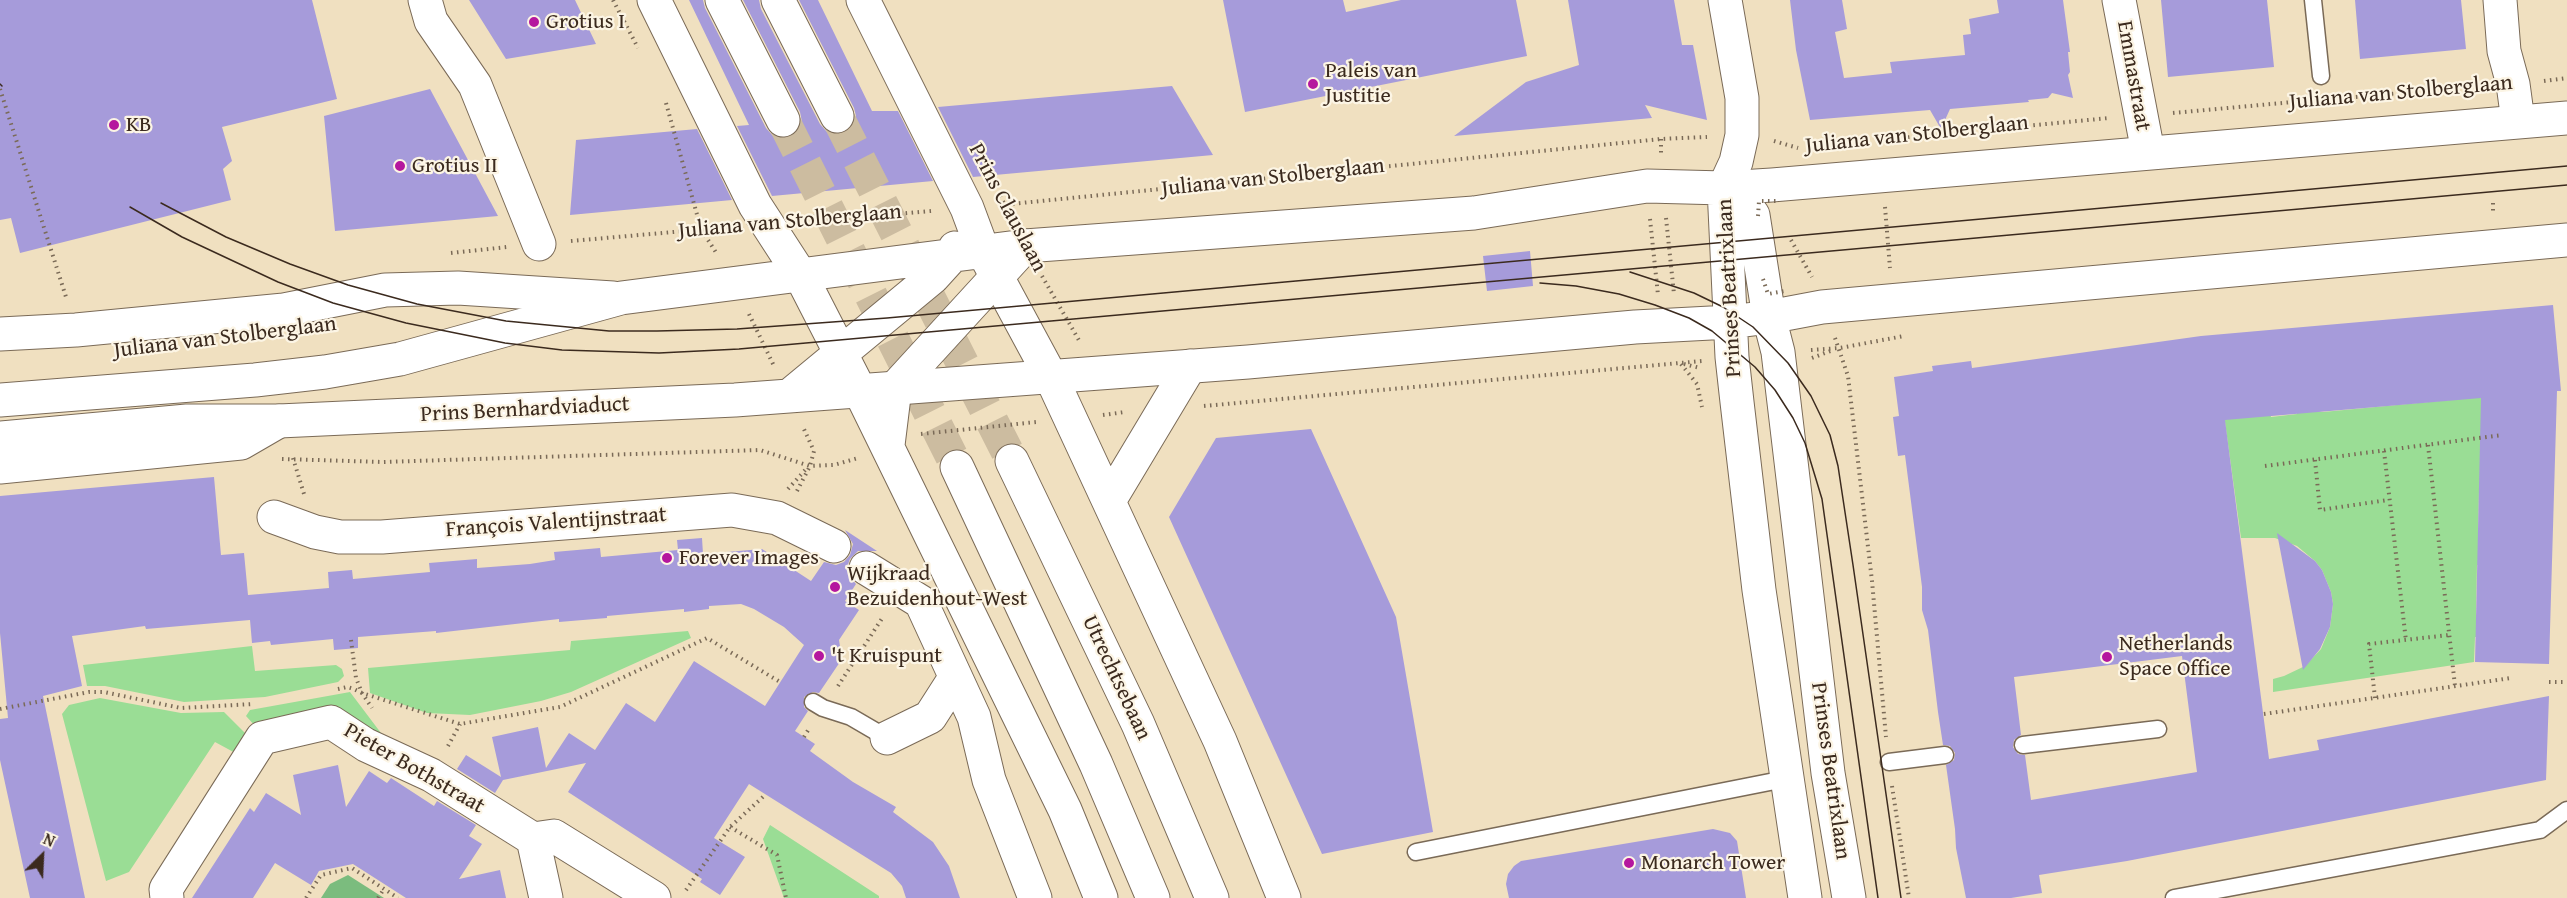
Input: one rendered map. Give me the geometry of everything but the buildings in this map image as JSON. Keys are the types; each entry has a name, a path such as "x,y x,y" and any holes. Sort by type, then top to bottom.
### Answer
{"street":[{"path":"425,0 431,21 475,84 539,244"},
{"path":"654,0 755,205 801,276 888,445 1065,810 1101,898"},
{"path":"722,0 783,120"},
{"path":"778,0 837,116"},
{"name":"Prins Clauslaan","path":"863,0 967,207 978,262 1050,377 1071,419 1220,741 1284,898"},
{"path":"1724,188 1736,162 1756,137 1742,98 1725,0"},
{"name":"Emmastraat","path":"2119,0 2139,116 2148,152"},
{"path":"2499,0 2504,51 2513,84 2518,121"},
{"name":"Juliana van Stolberglaan","path":"1025,246 1450,215 1647,186 1724,188 1775,197 1882,177 2148,152 2567,118"},
{"name":"Prinses Beatrixlaan","path":"1724,188 1742,200 1753,215 1777,304 1778,352 1828,773 1849,898"},
{"name":"Prinses Beatrixlaan","path":"1724,188 1730,322 1737,402 1759,590 1785,779 1805,898"},
{"path":"1050,377 1677,324 1730,322 1777,304 1822,307 2567,240"},
{"path":"789,396 933,277 1025,246"},
{"path":"5,400 255,380 325,372 400,359 621,298 801,276 978,262"},
{"path":"888,445 895,388 978,262"},
{"path":"0,334 76,330 284,310 385,290 458,288 621,298"},
{"path":"1109,501 1190,366"},
{"name":"Prins Bernhardviaduct","path":"7,437 187,421 279,421 789,396 1050,377"},
{"path":"0,467 240,443 279,421"},
{"name":"Utrechtsebaan","path":"1012,460 1138,724 1212,898"},
{"path":"957,466 1091,753 1153,898"},
{"name":"François Valentijnstraat","path":"274,517 315,532 340,537 382,537 732,510 777,518 834,546"},
{"path":"867,567 921,602 974,717 988,780 1035,898"},
{"path":"887,738 930,717 955,678"},
{"name":"Pieter Bothstraat","path":"167,898 166,889 262,738 331,722 366,745 431,775 533,839 554,836 654,898"},
{"path":"533,839 546,898"}],"lane":[{"path":"2313,0 2321,76"},
{"path":"818,705 851,717 887,738"},
{"path":"2023,745 2158,729"},
{"path":"1889,762 1945,755"},
{"path":"1416,852 1785,779"},
{"path":"2174,898 2540,830 2567,810"}],"path":[{"path":"613,0 642,55"},
{"name":"Juliana van Stolberglaan","path":"1882,177 1879,140 2044,123 2567,78"},
{"path":"0,89 76,330"},
{"path":"663,92 701,229 734,284 789,396 814,451 810,466"},
{"name":"Juliana van Stolberglaan","path":"439,254 701,229 1005,205 1661,139 1756,137 1797,148 1809,147"},
{"path":"1756,137 1775,197 1760,201 1758,216"},
{"path":"281,459 383,462 760,450 810,466 834,465 858,458 909,435 1123,412 1681,363 1662,186 1661,139"},
{"path":"1882,177 1897,336"},
{"name":"Prins Clauslaan","path":"1000,195 1025,246 1097,373 1123,412"},
{"path":"1790,237 1805,262 1848,376 1872,581 1889,762 1910,898"},
{"path":"1763,279 1768,294 1777,304"},
{"path":"2265,466 2502,435"},
{"path":"2428,445 2455,686"},
{"path":"2384,451 2406,641"},
{"path":"2315,460 2320,510 2388,500"},
{"path":"818,705 900,590"},
{"path":"2375,698 2369,644 2449,635"},
{"path":"327,691 347,687 460,723 518,715 560,707 707,638 780,682"},
{"path":"351,640 356,678 374,712"},
{"path":"2264,714 2511,678"},
{"path":"2549,681 2567,682"},
{"path":"0,709 89,692 104,692 181,708 265,703"},
{"path":"681,898 730,827 765,795"},
{"path":"730,827 777,855 786,898"},
{"path":"306,898 321,875 352,868 398,898"},
{"path":"378,898 384,889"}],"green space":[{"path":"2523,393 2479,492 2478,539 2481,565 2477,565 2476,612 2479,637 2475,637 2474,662 2273,692 2273,679 2305,666 2321,649 2330,627 2333,604 2331,592 2322,570 2297,546 2275,538 2241,538 2224,415 2270,409 2271,417 2297,414 2297,409 2323,412"},
{"path":"688,631 691,638 571,692 541,701 470,715 427,713 370,693 368,668 570,650 571,641"},
{"path":"252,646 255,671 336,665 342,669 344,676 338,682 265,697 184,702 105,686 87,686 83,665"},
{"path":"350,692 387,741 257,728 246,716 250,710"},
{"path":"100,698 181,713 224,712 250,738 239,755 215,742 129,872 106,881 62,714 69,705"},
{"path":"770,825 879,898 784,898 763,839"},
{"path":"348,875 384,898 321,898 330,884"}],"tunnel":[{"path":"837,116 1012,461"},
{"path":"783,120 957,467"}],"tram line":[{"path":"161,203 226,237 290,264 348,285 417,304 506,321 609,331 657,331 737,329 887,318 2567,166"},
{"path":"130,207 182,237 278,282 333,303 406,323 505,343 562,350 659,353 739,349 2567,185"},
{"path":"1630,272 1694,293 1723,307 1753,327 1788,363 1811,396 1830,435 1838,466 1901,898"},
{"path":"1540,283 1576,286 1619,294 1689,318 1712,331 1755,367 1775,390 1793,418 1805,443 1822,499 1878,898"}],"place":[{"name":"Grotius I","path":"534,22"},
{"name":"Paleis van Justitie","path":"1313,84"},
{"name":"KB","path":"114,125"},
{"name":"Grotius II","path":"400,166"},
{"name":"Forever Images","path":"667,558"},
{"name":"Wijkraad Bezuidenhout-West","path":"835,587"},
{"name":"'t Kruispunt","path":"819,656"},
{"name":"Netherlands Space Office","path":"2107,657"},
{"name":"Monarch Tower","path":"1629,863"}]}
